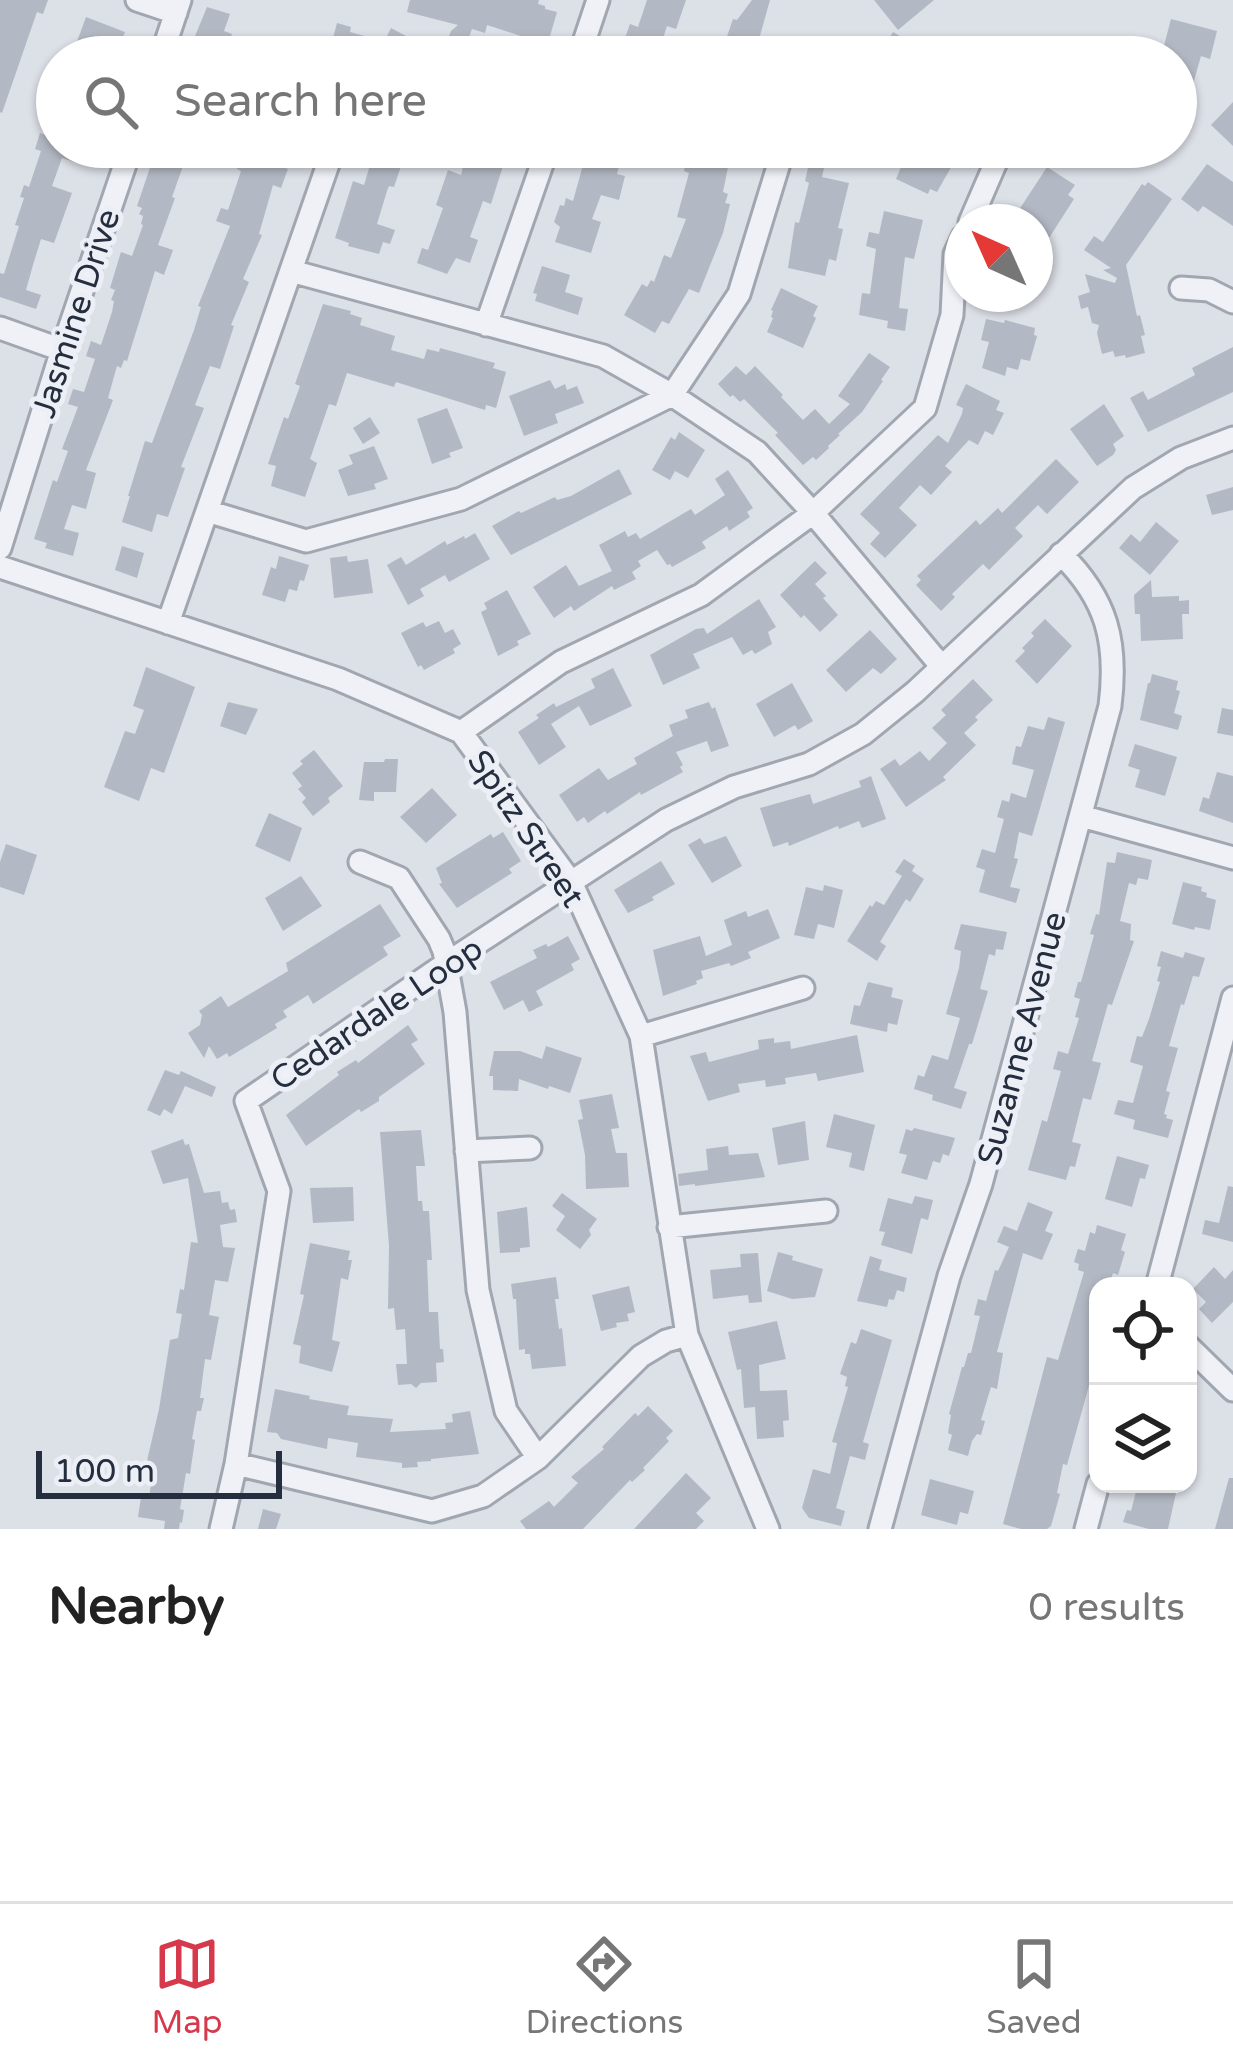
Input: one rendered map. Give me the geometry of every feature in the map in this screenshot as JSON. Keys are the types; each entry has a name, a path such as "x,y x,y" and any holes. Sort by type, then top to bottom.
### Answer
{"street":[{"path":"137,0 178,6 168,36"},
{"path":"587,36 598,0"},
{"name":"Jasmine Drive","path":"0,548 123,168"},
{"path":"168,623 327,168"},
{"path":"487,326 541,168"},
{"path":"207,511 306,541 460,499 672,395 739,294 778,168"},
{"path":"978,204 994,168"},
{"path":"291,271 603,356 672,395 757,452 942,667"},
{"path":"1181,287 1209,290 1233,302"},
{"path":"461,732 561,662 701,595 813,513 925,408 952,312"},
{"path":"0,328 62,350"},
{"name":"Cedardale Loop","path":"221,1529 236,1464 279,1191 246,1101 649,831 734,787 809,764 844,746 900,706 1147,477 1233,438"},
{"name":"Suzanne Avenue","path":"880,1529 949,1276 981,1184 1110,706 1113,663 1100,605 1087,581 1061,554"},
{"name":"Spitz Street","path":"0,567 338,679 461,732 572,882 641,1036 687,1335 763,1527"},
{"path":"1081,816 1233,858"},
{"path":"360,862 399,878 439,939 447,963 478,1290 506,1411 538,1458"},
{"path":"641,1036 803,988"},
{"path":"1159,1277 1233,998"},
{"path":"466,1151 530,1148"},
{"path":"669,1227 826,1211"},
{"path":"236,1464 432,1511 483,1496 538,1458 641,1355 687,1335"},
{"path":"1197,1355 1233,1390"},
{"path":"1086,1529 1096,1493"}],"building":[{"path":"0,0 48,0 43,14 37,12 2,113 0,112"},
{"path":"410,0 539,0 545,9 557,12 550,36 521,36 487,25 485,33 472,29 470,36 449,36 458,25 407,12"},
{"path":"647,0 686,0 676,29 667,26 664,36 626,36 630,24 638,27"},
{"path":"752,0 770,0 760,36 727,36 733,19"},
{"path":"874,0 934,0 898,30"},
{"path":"207,7 230,14 224,31 231,36 195,36"},
{"path":"86,17 125,32 123,36 79,36"},
{"path":"1171,19 1217,31 1210,59 1201,56 1197,70 1197,36 1167,36"},
{"path":"337,23 364,36 334,36"},
{"path":"1233,102 1233,146 1211,125"},
{"path":"1207,164 1233,182 1233,226 1203,206 1198,212 1181,199"},
{"path":"36,166 58,168 52,186 72,193 54,243 41,239 26,290 41,295 36,309 0,297 0,273 4,274 19,226 15,225 24,198 20,197 24,185 29,187"},
{"path":"150,168 182,168 158,245 173,250 164,275 155,271 127,361 117,366 108,398 113,400 86,470 96,473 86,509 72,505 64,529 79,533 73,556 45,548 47,543 34,539 68,451 62,449 78,407 68,404 73,389 84,392 95,359 86,356 91,341 101,345 112,312 115,290 110,288 121,252 132,256 143,225 142,208 137,206"},
{"path":"369,168 400,168 377,224 395,230 390,244 383,242 379,254 335,238 353,181 364,185"},
{"path":"463,168 502,168 491,204 483,201 470,237 478,240 470,263 456,258 447,274 417,263 422,248 428,250 443,208 436,205 448,170 461,175"},
{"path":"582,168 619,168 617,174 625,176 619,200 601,195 592,219 601,222 591,253 555,242 560,227 554,222 560,205 564,206 566,198 573,201"},
{"path":"728,168 723,192 728,194 725,203 730,204 699,293 689,289 669,324 662,321 655,333 624,315 642,284 647,287 654,282 664,255 671,258 686,219 677,217 689,173 684,171"},
{"path":"808,168 824,168 822,177 849,183 836,261 829,259 825,276 788,268 795,222 799,223 809,183 805,181"},
{"path":"901,168 951,168 937,192 930,189 928,194 896,179"},
{"path":"1046,168 1075,185 1068,195 1074,199 1053,232 1053,204 1023,204"},
{"path":"237,169 288,169 281,188 273,185 262,235 243,279 249,282 220,369 210,366 195,405 204,408 168,517 157,514 152,532 122,522 128,496 145,441 152,443 230,226 216,221 221,208 228,210 241,171"},
{"path":"1148,182 1172,199 1126,265 1145,335 1141,336 1145,353 1115,357 1113,351 1102,354 1099,325 1092,323 1088,307 1081,309 1078,296 1090,292 1085,274 1115,283 1117,278 1103,270 1111,268 1084,250 1094,236 1103,242 1142,184"},
{"path":"884,211 923,220 914,259 905,257 899,308 908,309 905,331 887,328 888,321 859,315 862,293 870,294 876,249 866,246 869,232 879,234"},
{"path":"542,266 570,275 565,292 583,298 578,315 535,301"},
{"path":"781,288 818,306 803,348 767,332"},
{"path":"323,304 351,311 362,318 360,325 395,336 391,350 424,359 427,349 439,352 440,348 495,363 493,368 506,372 496,408 486,405 485,410 396,382 394,387 347,373 336,406 329,404 310,459 317,463 305,497 271,486 276,466 268,464 300,386 295,384"},
{"path":"986,319 1035,328 1030,361 1021,359 1018,370 1007,367 1005,376 982,368 989,342 981,340"},
{"path":"1233,347 1233,392 1148,432 1130,398 1143,391 1148,400 1195,375 1192,368"},
{"path":"869,353 890,367 883,381 829,448 803,465 744,399 730,397 718,384 736,366 746,375 755,366 803,420 815,409 829,424 850,404 838,396"},
{"path":"550,380 555,389 565,384 567,390 577,386 584,403 555,414 558,423 524,436 509,396"},
{"path":"966,384 1000,401 996,410 1004,413 993,435 985,431 978,445 969,440 945,466 952,472 931,495 920,485 899,508 917,525 885,558 870,544 880,533 860,514 938,435 948,443 962,414 963,408 956,405"},
{"path":"1104,404 1124,436 1113,444 1113,455 1097,466 1070,429"},
{"path":"447,408 463,448 432,464 417,419"},
{"path":"370,417 380,433 363,444 353,428"},
{"path":"679,432 705,450 688,478 675,471 670,480 652,470 671,437 675,440"},
{"path":"374,446 388,479 374,484 376,489 348,496 338,470 353,464 349,455"},
{"path":"1056,459 1079,482 1047,514 1038,505 1015,528 1023,536 989,570 983,564 941,611 916,585 921,580 917,576 976,520 980,525 998,508 1002,513"},
{"path":"619,469 632,494 511,555 492,526 555,497 571,496"},
{"path":"728,470 753,508 747,512 750,517 702,542 706,548 672,567 657,550 638,561 641,566 632,572 636,579 614,590 612,586 554,618 533,587 566,565 579,586 612,571 599,545 625,531 628,537 636,533 640,539 691,509 695,515 725,495 715,479"},
{"path":"1233,487 1233,510 1212,515 1206,495"},
{"path":"1156,522 1179,541 1150,575 1119,548 1131,534 1140,542"},
{"path":"475,533 490,559 449,582 445,575 420,589 424,596 408,605 387,565 401,557 406,565 445,541 447,545"},
{"path":"122,546 144,553 137,578 115,570"},
{"path":"279,556 309,565 304,581 300,580 297,591 289,589 285,602 262,595"},
{"path":"347,556 348,562 368,559 373,593 334,598 330,558"},
{"path":"815,561 827,573 815,584 838,615 820,632 780,595"},
{"path":"1151,580 1152,597 1189,600 1189,614 1182,614 1183,639 1141,641 1134,595"},
{"path":"507,590 531,634 498,656 481,612 487,609 484,603"},
{"path":"759,599 776,627 768,632 772,644 743,655 732,637 693,654 700,668 663,685 650,655 696,629 704,628 707,634"},
{"path":"1045,619 1072,646 1037,684 1015,661"},
{"path":"439,621 445,633 453,629 461,644 453,649 455,653 424,670 401,633 423,622 426,627"},
{"path":"870,630 897,659 881,674 873,668 846,692 826,670"},
{"path":"146,667 195,687 164,773 151,768 139,801 104,787 125,731 135,734 144,710 133,706"},
{"path":"613,668 632,706 590,726 579,706 551,724 566,747 539,765 518,732 554,703 556,707 595,688 591,679"},
{"path":"1152,674 1178,681 1174,713 1182,716 1178,730 1140,720"},
{"path":"973,679 993,700 964,733 976,745 943,777 946,780 906,807 880,769 895,759 900,766 920,751 929,761 947,743 932,728 946,715 941,710"},
{"path":"792,683 813,721 774,737 756,704"},
{"path":"228,702 258,709 246,735 220,726"},
{"path":"709,702 729,746 711,752 707,741 676,752 683,772 588,823 584,817 577,822 559,795 599,768 608,780 637,764 634,758 673,736 669,725 688,718 685,710"},
{"path":"1222,708 1233,710 1233,736 1217,733"},
{"path":"1048,717 1065,722 1032,836 1019,832 1010,887 1020,889 1016,903 979,892 985,870 976,867 982,849 995,853 1004,819 997,817 1002,800 1009,802 1011,793 1026,798 1034,770 1012,764 1016,746 1021,747 1028,726 1044,730"},
{"path":"1135,744 1177,757 1165,796 1135,787 1140,770 1128,766"},
{"path":"314,750 343,786 313,816 302,802 306,798 298,789 302,786 292,773"},
{"path":"398,759 396,792 374,792 374,801 359,800 364,762"},
{"path":"1217,772 1233,776 1233,823 1199,811 1203,797 1209,799"},
{"path":"871,776 886,819 862,828 859,821 838,826 789,846 788,842 773,847 760,808 810,794 813,804 861,787 859,781"},
{"path":"432,788 457,815 426,843 400,817"},
{"path":"269,813 302,828 290,862 255,846"},
{"path":"503,832 521,861 509,869 512,873 457,908 439,884 436,868 491,834 493,838"},
{"path":"726,836 742,866 712,883 688,845 700,838 704,844"},
{"path":"6,844 37,855 24,895 0,887"},
{"path":"1117,852 1152,860 1148,880 1129,883 1120,921 1131,924 1130,940 1134,941 1112,1005 1108,1004 1092,1061 1101,1063 1091,1100 1083,1098 1072,1142 1081,1144 1066,1180 1028,1170 1061,1071 1053,1069 1058,1051 1068,1054 1079,1018 1075,1017 1080,999 1074,997 1099,915 1107,862 1115,863"},
{"path":"904,859 924,879 880,942 886,946 877,961 847,941 870,905 876,901 884,905 902,876 895,872"},
{"path":"661,861 675,884 628,913 614,890"},
{"path":"301,876 322,906 283,931 265,898"},
{"path":"1183,882 1202,887 1206,897 1216,900 1210,930 1172,924"},
{"path":"824,885 843,890 834,928 818,924 814,939 794,935 806,887 823,891"},
{"path":"380,904 401,936 383,947 388,955 313,1004 308,995 283,1011 287,1017 275,1024 277,1028 229,1057 227,1053 217,1059 209,1046 204,1058 188,1033 200,1025 199,1011 221,996 228,1007 288,971 286,963"},
{"path":"768,909 780,938 748,952 751,958 701,971 703,978 697,984 663,996 653,950 700,936 706,956 732,945 724,920"},
{"path":"961,924 1007,932 1003,950 989,954 980,989 988,991 954,1088 967,1092 961,1109 914,1089 932,1055 948,1060 960,1018 946,1014 959,968 961,951 954,949"},
{"path":"568,936 580,959 571,964 574,970 536,991 543,1005 529,1012 523,1000 504,1010 490,982 537,958 533,950"},
{"path":"1161,951 1205,958 1181,1004 1169,1046 1178,1048 1166,1091 1170,1092 1164,1114 1173,1120 1168,1138 1133,1129 1135,1120 1114,1114 1118,1100 1133,1103 1143,1066 1130,1062 1160,982"},
{"path":"868,982 893,988 891,997 903,1000 897,1025 888,1023 887,1032 850,1024 854,1005 860,1006"},
{"path":"408,1025 418,1040 411,1044 425,1064 379,1101 359,1109 306,1146 286,1115 337,1072 358,1063"},
{"path":"857,1035 864,1072 818,1081 816,1073 766,1087 765,1080 738,1084 740,1092 708,1101 690,1056 706,1052 709,1062 759,1049 758,1040 790,1041 791,1049"},
{"path":"546,1046 582,1058 570,1093 519,1079 518,1091 493,1090 493,1076 489,1076 494,1051 520,1051 542,1059"},
{"path":"165,1070 179,1075 181,1071 216,1087 212,1097 185,1086 172,1114 164,1109 160,1116 147,1110"},
{"path":"612,1094 619,1128 611,1129 616,1153 627,1153 629,1187 586,1189 579,1100"},
{"path":"834,1114 875,1125 864,1171 849,1167 852,1153 826,1147"},
{"path":"805,1121 809,1160 778,1165 772,1128"},
{"path":"906,1129 955,1138 949,1156 943,1154 940,1163 933,1161 927,1180 901,1173 907,1155 899,1153"},
{"path":"421,1130 425,1166 416,1166 418,1201 423,1211 429,1211 429,1312 438,1312 444,1362 436,1363 437,1382 416,1388 398,1385 396,1364 407,1364 405,1329 396,1330 394,1308 388,1309 389,1246 380,1132"},
{"path":"183,1139 189,1144 204,1193 220,1191 222,1203 235,1209 237,1222 220,1225 223,1247 235,1248 228,1282 215,1280 209,1315 219,1317 211,1360 205,1359 200,1398 204,1398 197,1411 190,1474 186,1473 182,1523 179,1529 164,1529 165,1521 138,1517 141,1497 149,1499 153,1467 146,1465 170,1340 178,1338 180,1289 184,1290 191,1242 198,1243 188,1178 163,1184 151,1151"},
{"path":"728,1146 729,1155 758,1153 765,1177 679,1186 678,1174 708,1170 706,1149"},
{"path":"1117,1156 1149,1165 1132,1207 1105,1199"},
{"path":"1228,1186 1233,1187 1233,1242 1202,1234 1205,1220 1219,1223"},
{"path":"353,1187 354,1221 313,1223 310,1188"},
{"path":"562,1193 597,1219 580,1249 556,1230 565,1216 552,1206"},
{"path":"915,1196 933,1200 928,1220 921,1218 912,1254 881,1245 885,1232 879,1231 888,1198 912,1204"},
{"path":"1028,1202 1053,1212 1045,1231 1053,1234 1042,1260 1023,1253 997,1352 1003,1353 997,1389 991,1387 981,1435 972,1441 968,1456 948,1450 949,1414 962,1367 971,1353 980,1316 974,1315 978,1299 986,1301 995,1270 1009,1247 997,1242 1004,1226 1017,1231"},
{"path":"527,1207 530,1247 500,1253 497,1212"},
{"path":"1097,1225 1126,1234 1121,1250 1125,1252 1118,1275 1089,1277 1089,1386 1067,1465 1063,1464 1051,1526 1021,1529 1003,1524 1047,1357 1058,1360 1084,1272 1074,1262 1078,1249 1085,1251 1090,1232 1095,1234"},
{"path":"310,1243 350,1251 348,1260 352,1260 348,1280 341,1278 332,1340 340,1342 332,1372 299,1363 301,1346 293,1344"},
{"path":"778,1252 823,1269 815,1297 792,1299 767,1291"},
{"path":"758,1253 762,1302 749,1303 748,1295 713,1299 710,1270 741,1267 740,1254"},
{"path":"870,1256 882,1260 879,1270 907,1278 904,1292 897,1290 887,1307 857,1301"},
{"path":"1214,1267 1225,1279 1233,1270 1233,1302 1212,1323 1199,1309 1206,1302 1197,1293 1197,1285"},
{"path":"556,1277 566,1366 532,1369 530,1354 519,1350 511,1284"},
{"path":"629,1286 635,1312 627,1314 629,1321 601,1331 592,1295"},
{"path":"777,1321 786,1359 759,1365 760,1391 787,1390 789,1420 783,1421 784,1437 757,1439 755,1407 744,1408 741,1369 737,1370 728,1332"},
{"path":"861,1329 892,1340 863,1442 869,1444 865,1460 850,1456 836,1508 845,1511 841,1526 809,1518 802,1508 813,1469 830,1474 837,1443 832,1442 848,1387 847,1377 840,1374"},
{"path":"275,1389 349,1406 347,1415 393,1419 390,1432 446,1429 445,1423 453,1422 452,1414 470,1411 479,1454 431,1459 417,1462 418,1467 402,1468 402,1463 356,1457 358,1443 328,1438 327,1449 281,1439 267,1432"},
{"path":"648,1406 673,1431 645,1470 583,1529 526,1529 520,1521 549,1501 554,1507 578,1483 571,1477 635,1413 638,1416"},
{"path":"686,1473 711,1498 696,1513 704,1521 696,1529 634,1529"},
{"path":"1229,1478 1233,1478 1233,1529 1215,1529"},
{"path":"930,1479 974,1491 968,1514 960,1512 957,1525 921,1515"},
{"path":"1136,1493 1176,1493 1168,1529 1123,1522 1127,1510 1131,1511"},
{"path":"263,1509 281,1514 276,1529 258,1529"}]}
